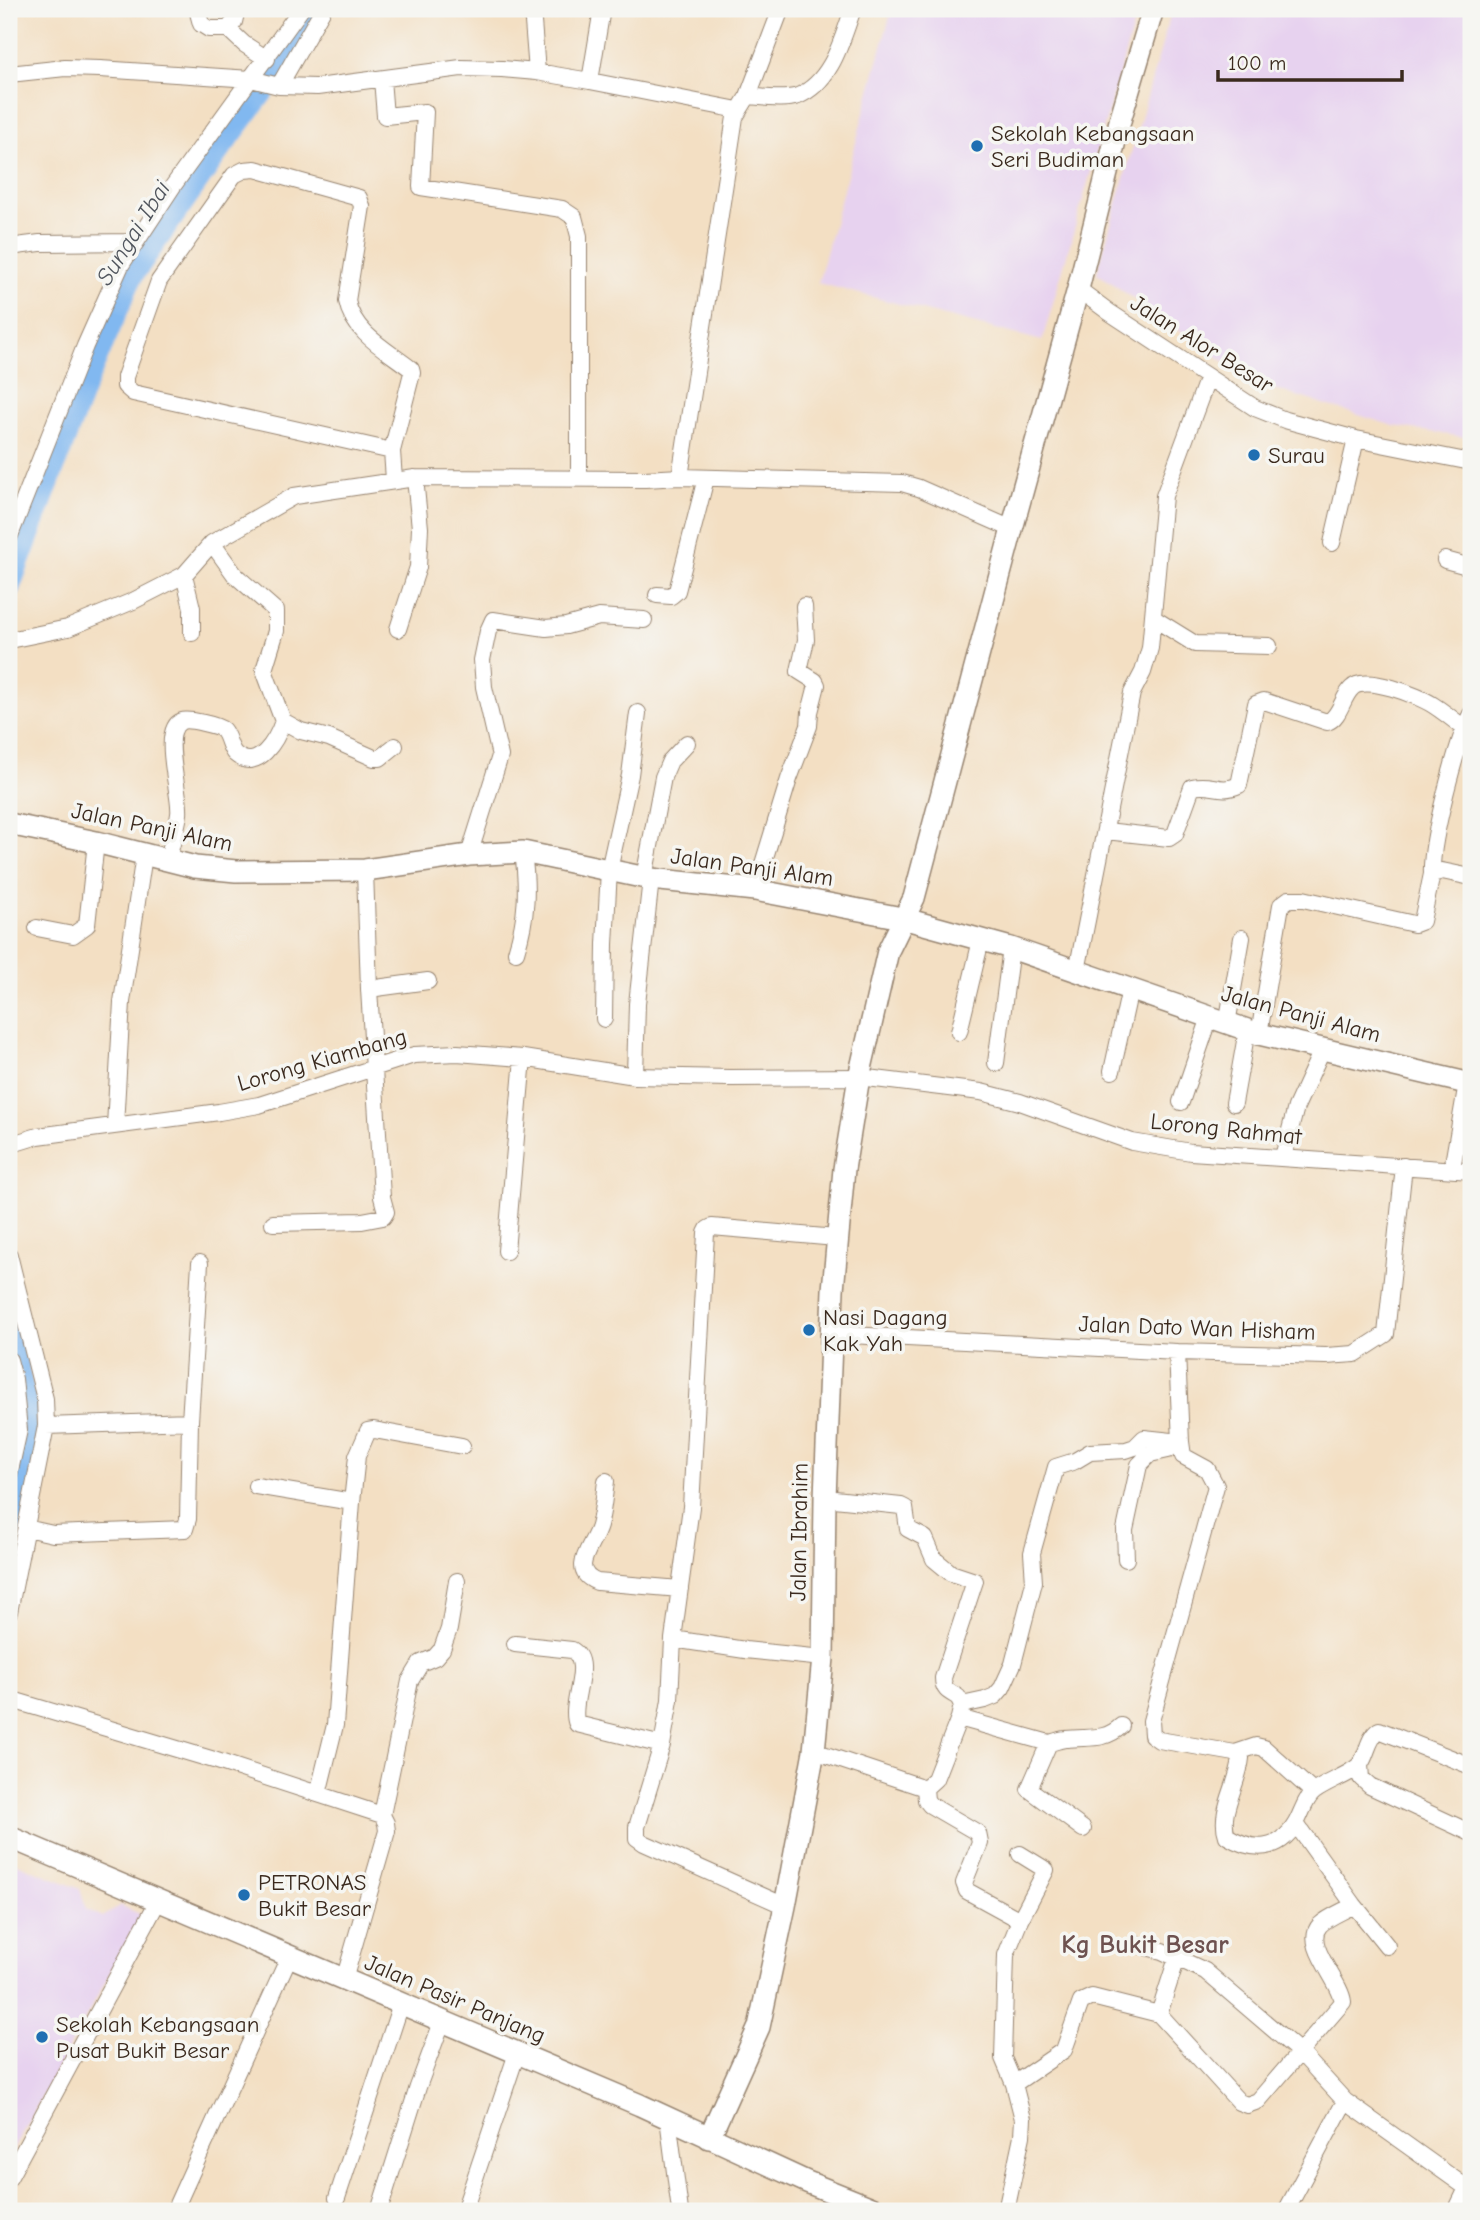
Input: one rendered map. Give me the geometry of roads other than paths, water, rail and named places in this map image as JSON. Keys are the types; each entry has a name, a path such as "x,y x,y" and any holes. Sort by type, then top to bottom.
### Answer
{"main road":[{"name":"Jalan Ibrahim","path":"709,2138 759,2027 814,1751 823,1658 825,1498 836,1238 859,1077 888,951 914,898 1078,289 1112,152 1153,9"},
{"name":"Jalan Panji Alam","path":"9,824 195,867 236,871 365,870 469,855 523,852 648,878 754,890 902,918 1012,948 1236,1026 1322,1050 1469,1083"},
{"name":"Jalan Pasir Panjang","path":"9,1837 880,2211"}],"street":[{"path":"197,9 201,24 209,29 228,29 244,44 267,59"},
{"path":"228,29 234,22 237,9"},
{"path":"9,538 85,346 121,265 173,186 302,9"},
{"path":"279,86 323,9"},
{"path":"532,9 537,72"},
{"path":"590,81 602,9"},
{"path":"680,477 735,117 781,9"},
{"path":"9,74 65,68 100,69 251,79 279,86 383,91 461,68 537,72 743,103 798,96 808,89 828,70 836,57 853,9"},
{"path":"383,91 385,116 425,112 421,187 562,209 574,217 579,236 579,478"},
{"path":"392,451 133,393 125,386 125,377 158,284 234,175 255,169 359,198 362,206 347,300 350,314 361,330 411,369 412,373 392,451 394,480"},
{"path":"9,247 40,243 136,242"},
{"name":"Jalan Alor Besar","path":"1078,289 1109,312 1265,412 1356,439 1471,462"},
{"path":"1077,971 1132,693 1143,672 1150,648 1164,496 1208,377"},
{"path":"1332,543 1356,439"},
{"path":"9,640 68,628 133,601 184,575 212,543 294,496 394,480 680,477 902,483 1012,529"},
{"path":"398,629 418,567 420,528 415,478"},
{"path":"657,595 671,596 677,591 706,478"},
{"path":"167,861 180,814 172,758 178,723 185,720 219,727 225,732 233,753 243,758 256,759 267,752 277,738 283,721 264,670 276,631 276,611 235,575 212,543"},
{"path":"1445,560 1471,567"},
{"path":"184,575 192,608 192,634"},
{"path":"754,890 789,779 809,726 817,685 816,681 799,671 807,640 804,606"},
{"path":"469,855 500,761 484,687 482,660 493,620 547,628 599,617 644,620"},
{"path":"1153,618 1195,644 1269,646"},
{"path":"1106,831 1169,838 1175,834 1192,787 1202,785 1228,790 1239,785 1256,704 1264,701 1327,722 1334,719 1350,689 1356,684 1366,682 1387,687 1468,721 1431,860 1432,874 1422,921 1414,925 1303,900 1289,899 1281,905 1236,1026 1181,1102"},
{"path":"604,1019 609,870 630,775 638,713"},
{"path":"283,721 373,758 380,758 395,746"},
{"path":"635,1076 637,1004 648,878 663,777 670,761 687,743"},
{"path":"37,928 73,935 87,925 96,842"},
{"path":"516,953 524,928 528,887 523,852"},
{"path":"115,1126 122,1002 144,855"},
{"path":"273,1223 362,1221 383,1217 386,1212 382,1197 373,1067 365,870"},
{"path":"1432,874 1442,871 1471,877"},
{"path":"1234,1103 1242,938"},
{"path":"959,1032 981,940"},
{"path":"996,1063 1012,948"},
{"path":"369,989 428,981"},
{"path":"1112,1071 1130,989"},
{"path":"1283,1157 1296,1107 1322,1050"},
{"name":"Lorong Kiambang","path":"9,1145 38,1136 259,1105 414,1055 457,1053 523,1059 635,1076 859,1077"},
{"path":"506,1251 523,1059"},
{"name":"Lorong Rahmat","path":"859,1077 981,1092 1020,1102 1109,1135 1158,1147 1191,1152 1471,1171"},
{"path":"1452,1169 1469,1083"},
{"name":"Jalan Dato Wan Hisham","path":"831,1334 1177,1352 1326,1356 1355,1354 1387,1334 1404,1166"},
{"path":"785,1906 637,1838 636,1827 662,1745 670,1700 673,1639 691,1507 708,1229 836,1238"},
{"path":"9,1255 45,1399 47,1426 9,1612"},
{"path":"26,1528 53,1534 185,1529 188,1519 190,1421 200,1263"},
{"path":"1177,1352 1176,1441 1182,1457 1207,1469 1216,1486 1152,1721 1152,1735 1160,1740 1235,1753 1256,1746 1264,1748 1313,1792"},
{"path":"9,1360 14,1379 19,1430 9,1475"},
{"path":"47,1426 190,1421"},
{"path":"318,1794 335,1725 357,1456 368,1432 374,1430 462,1446"},
{"path":"960,1712 995,1696 1002,1688 1013,1664 1034,1582 1032,1553 1056,1467 1075,1461 1090,1452 1136,1447 1144,1438 1176,1441"},
{"path":"1126,1559 1125,1531 1139,1465 1150,1454 1168,1450 1176,1441"},
{"path":"606,1481 603,1514 596,1536 585,1551 583,1570 588,1579 597,1582 680,1588"},
{"path":"256,1486 352,1502"},
{"path":"825,1498 896,1504 905,1508 908,1529 925,1538 934,1559 951,1573 975,1581 943,1678 943,1686 958,1697 960,1712 935,1779 925,1788"},
{"path":"344,1980 387,1831 382,1815 410,1681 421,1663 435,1657 442,1649 449,1629 457,1581"},
{"path":"673,1639 823,1658"},
{"path":"515,1644 572,1650 577,1653 581,1670 575,1712 577,1724 662,1745"},
{"path":"9,1699 214,1760 382,1815"},
{"path":"960,1712 1049,1743 1066,1739 1096,1738 1121,1726"},
{"path":"1471,1766 1379,1730 1374,1734 1360,1765 1361,1778 1370,1786 1471,1833"},
{"path":"1049,1743 1029,1789 1083,1829"},
{"path":"814,1751 925,1788"},
{"path":"1235,1753 1241,1758 1240,1769 1223,1827 1227,1836 1246,1846 1261,1848 1287,1835 1313,1792 1360,1765"},
{"path":"925,1788 926,1800 930,1805 978,1833 980,1843 964,1883 967,1891 1020,1920"},
{"path":"1296,1824 1387,1946"},
{"path":"1006,2211 1022,2136 1023,2119 1003,2052 1004,1967 1020,1920 1046,1870 1020,1854"},
{"path":"9,2178 158,1901"},
{"path":"1014,2084 1063,2050 1081,2002 1086,1997 1092,1997 1159,2014 1239,2102 1247,2105 1258,2101 1343,2002 1342,1992 1315,1945 1315,1935 1319,1926 1354,1905"},
{"path":"1135,1944 1205,1971 1301,2053 1345,2101 1469,2184 1456,2211"},
{"path":"174,2211 289,1957"},
{"path":"1159,2014 1177,1958"},
{"path":"338,2198 401,2004"},
{"path":"380,2208 418,2087 442,2022"},
{"path":"464,2211 517,2053"},
{"path":"1286,2211 1345,2101"},
{"path":"668,2118 680,2211"}],"waterway":[{"name":"Sungai Ibai","path":"9,587 83,389 132,275 261,94 315,10"},
{"name":"Sungai Ibai","path":"9,1332 27,1407 29,1440 9,1534"}],"place":[{"name":"Sekolah Kebangsaan Seri Budiman","path":"977,146"},
{"name":"Surau","path":"1254,455"},
{"name":"Nasi Dagang Kak Yah","path":"809,1330"},
{"name":"PETRONAS Bukit Besar","path":"244,1895"},
{"name":"Sekolah Kebangsaan Pusat Bukit Besar","path":"42,2037"}],"district":[{"name":"Kg Bukit Besar","path":"1145,1945"}]}
